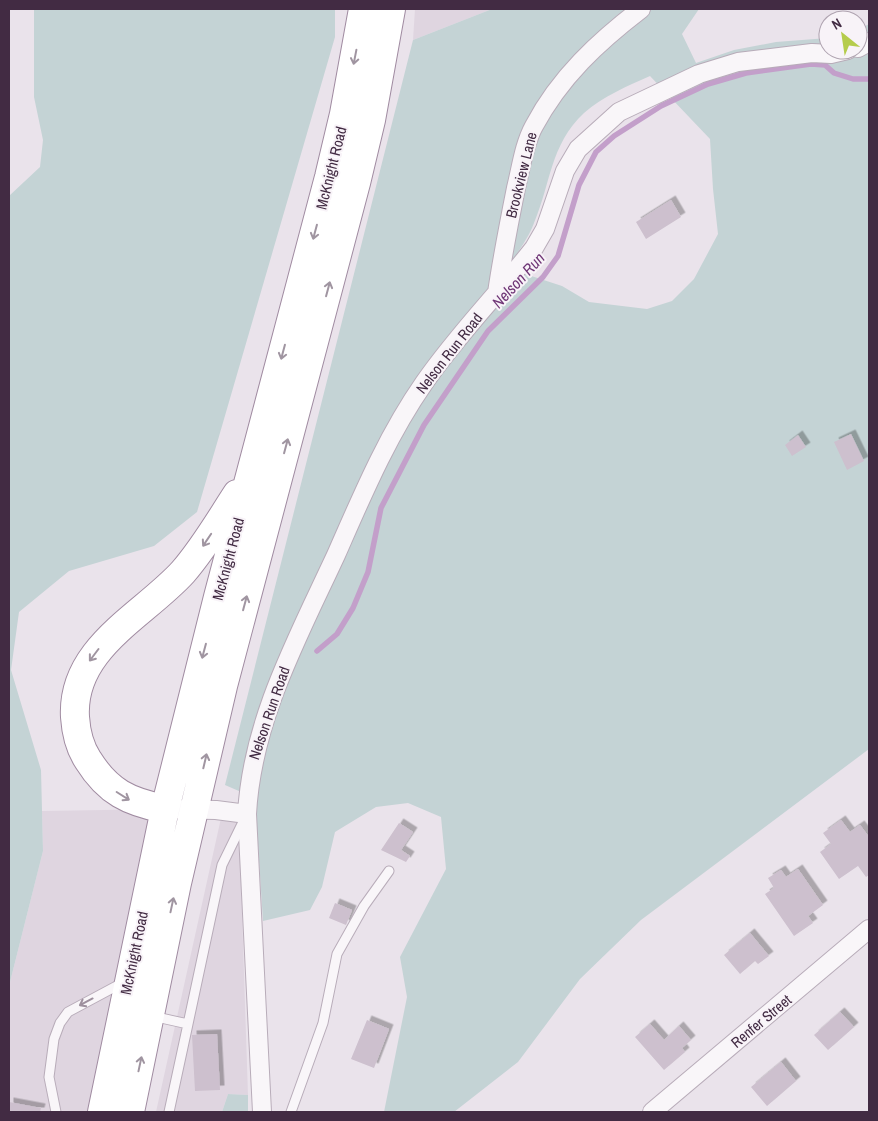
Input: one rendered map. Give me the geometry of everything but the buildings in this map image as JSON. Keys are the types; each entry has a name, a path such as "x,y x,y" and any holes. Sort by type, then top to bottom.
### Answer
{"highway":[{"name":"McKnight Road","path":"102,1112 165,809 329,176 344,114 363,9"},
{"name":"McKnight Road","path":"130,1112 194,809 223,686 356,183 371,120 390,9"},
{"path":"165,809 138,804 126,798 114,790 93,769 77,733 74,710 76,694 80,679 96,652 185,570 210,536 252,469"}],"street":[{"name":"Brookview Lane","path":"497,293 504,247 522,162 532,128 558,86 599,41 641,9"},
{"name":"Nelson Run Road","path":"262,1112 247,814 250,772 256,745 279,679 392,434 423,384 534,248 545,229 565,171 578,149 619,112 699,74 738,62 818,53"},
{"path":"165,809 194,809 247,814"},
{"name":"Renfer Street","path":"652,1112 869,929"}],"lane":[{"path":"169,1112 222,865 247,814"},
{"path":"291,1112 323,1023 337,954 364,906 389,870"},
{"path":"56,1112 49,1077 54,1039 60,1023 68,1012 129,980"},
{"path":"150,1015 188,1024"}],"shaded area":[{"path":"34,9 335,9 335,37 197,512 154,546 69,571 19,612 11,670 41,770 43,851 9,986 9,196 40,167 43,140 34,97"},
{"path":"415,9 492,9 413,40"},
{"path":"492,9 699,9 682,34 696,63 734,50 776,42 818,39 818,60 868,60 869,24 869,749 641,920 580,979 518,1062 454,1112 384,1112 407,997 400,957 446,869 441,817 408,803 376,807 335,832 322,887 310,910 263,921 255,798 225,785 413,40","holes":["650,76 710,139 718,234 694,279 672,301 647,309 589,302 562,286 516,271 511,263 532,228 558,151 573,125 599,101"]},
{"path":"165,809 102,1112 9,1112 9,986 43,851 42,811"},
{"path":"221,818 239,822 248,1095 228,1094 222,1112 156,1112"},
{"path":"228,1094 248,1095 248,1112 222,1112"}],"waterway":[{"name":"Nelson Run","path":"317,651 337,634 353,608 368,572 381,508 424,425 488,331 543,277 558,256 579,185 596,152 614,136 661,106 708,84 746,73 811,64 825,65 834,73 853,79 869,79"}]}
